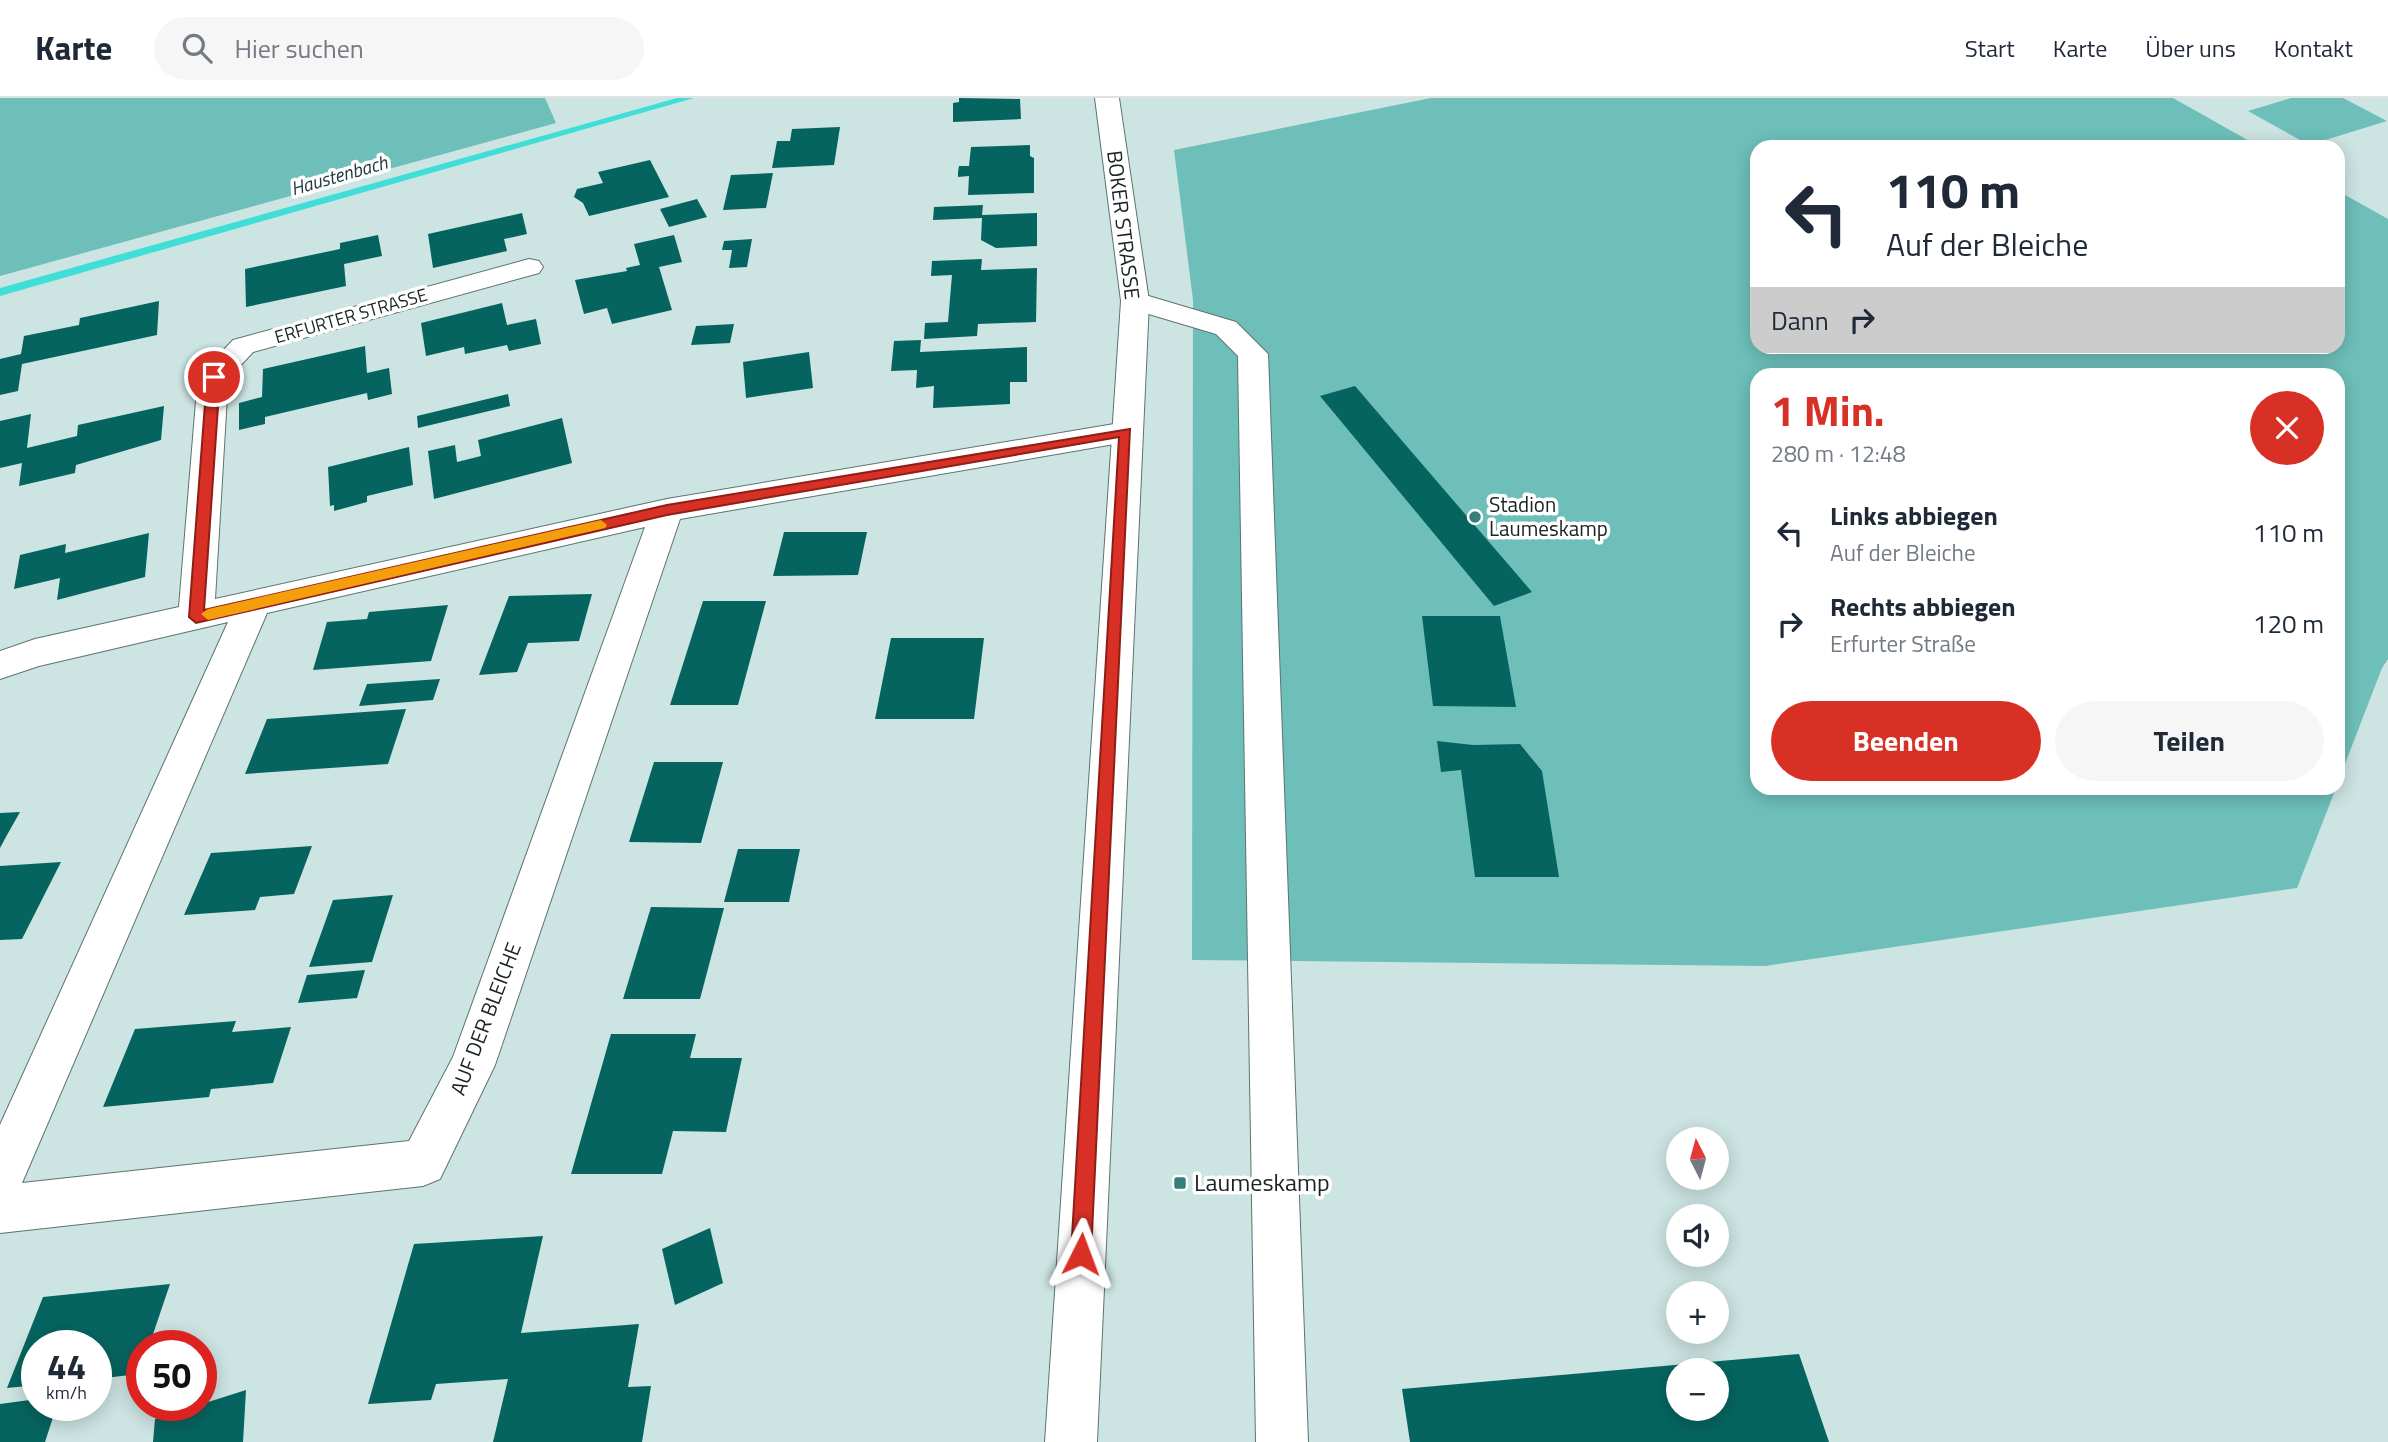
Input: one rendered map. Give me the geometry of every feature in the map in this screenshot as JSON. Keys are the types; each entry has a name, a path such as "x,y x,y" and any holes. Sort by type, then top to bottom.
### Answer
{"street":[{"name":"BOKER STRASSE","path":"1071,1442 1135,301 1107,98"},
{"name":"ERFURTER STRASSE","path":"196,617 214,377 243,346 529,267"},
{"path":"1135,301 1226,328 1253,354 1282,1442"},
{"path":"0,665 35,653 667,510 1126,432"},
{"name":"AUF DER BLEICHE","path":"0,1209 423,1163 473,1065 667,510"},
{"path":"0,1178 254,603"}],"shaded area":[{"path":"0,98 545,98 556,123 0,276"},
{"name":"Stadion Laumeskamp","path":"1431,98 2173,98 2248,140 1750,140 1750,354 2345,354 2345,195 2388,219 2388,659 2382,668 2345,764 2345,368 1750,368 1750,795 2333,795 2297,888 1765,966 1192,960 1193,300 1174,150"},
{"path":"2291,98 2343,98 2387,121 2325,140 2300,140 2248,111"}],"building":[{"path":"959,98 1020,99 1021,119 953,122 953,103 959,102"},
{"path":"840,127 834,165 772,168 777,141 790,141 792,129"},
{"path":"1030,145 1030,156 1034,158 1034,193 968,195 969,176 958,177 958,172 959,166 969,166 971,147"},
{"path":"650,160 669,197 589,216 583,203 574,197 577,189 603,183 598,172"},
{"path":"773,173 766,208 723,210 731,175"},
{"path":"697,199 707,217 669,227 660,209"},
{"path":"983,205 982,215 1037,213 1037,246 996,248 981,240 982,218 933,220 934,207"},
{"path":"522,213 527,234 504,239 507,251 433,268 428,234"},
{"path":"378,235 382,256 344,264 346,286 246,307 245,269 340,249 340,243"},
{"path":"674,235 682,262 659,267 672,310 612,324 607,308 584,314 575,280 627,271 626,268 640,265 634,244"},
{"path":"752,239 747,267 729,268 732,250 722,250 724,241"},
{"path":"982,259 981,270 1037,268 1036,322 978,324 977,336 924,339 925,323 948,322 952,275 931,276 932,261"},
{"path":"159,301 157,335 22,364 18,391 0,395 0,359 21,354 24,336 79,325 80,318"},
{"path":"502,303 507,325 536,319 541,344 509,351 507,345 465,354 464,347 426,356 421,323"},
{"path":"734,324 730,343 691,345 696,326"},
{"path":"921,340 920,352 1027,347 1027,382 1010,382 1010,404 933,408 934,386 916,388 917,370 891,371 894,341"},
{"path":"365,346 367,373 389,368 392,394 368,400 367,393 265,417 265,424 239,430 239,403 262,397 263,369"},
{"path":"809,352 813,388 746,398 743,362"},
{"path":"1355,386 1532,592 1494,606 1320,396"},
{"path":"508,394 510,406 418,428 417,416"},
{"path":"164,406 161,440 76,465 75,473 19,486 22,463 0,468 0,421 31,414 27,448 77,436 78,425"},
{"path":"562,418 572,463 434,499 428,451 455,445 457,462 481,456 478,440"},
{"path":"409,447 413,485 367,496 367,502 334,511 334,505 330,506 328,467"},
{"path":"784,532 867,532 858,575 773,576"},
{"path":"149,533 145,577 57,600 60,578 14,589 20,555 66,544 65,553"},
{"path":"592,594 579,641 528,643 517,672 479,675 509,596"},
{"path":"703,601 766,601 738,705 670,705"},
{"path":"448,605 431,661 313,670 327,622 367,619 369,612"},
{"path":"1422,616 1500,616 1516,707 1433,706"},
{"path":"891,638 984,638 974,719 875,719"},
{"path":"440,679 433,700 359,706 367,684"},
{"path":"406,709 388,764 245,774 267,719"},
{"path":"1437,741 1473,745 1520,744 1542,771 1559,877 1475,877 1461,770 1441,772"},
{"path":"654,762 723,762 701,843 629,842"},
{"path":"20,812 7,835 0,848 0,813"},
{"path":"312,846 294,894 260,897 255,910 184,915 211,853"},
{"path":"738,849 800,849 789,902 724,902"},
{"path":"61,862 22,939 0,940 0,866"},
{"path":"393,895 372,962 309,967 333,900"},
{"path":"651,907 724,908 700,999 623,999"},
{"path":"365,970 357,998 298,1003 307,975"},
{"path":"236,1021 232,1032 291,1027 273,1083 211,1089 209,1097 103,1107 135,1029"},
{"path":"611,1034 696,1034 690,1058 742,1058 726,1132 673,1131 662,1174 571,1174"},
{"path":"710,1228 723,1283 675,1305 662,1249"},
{"path":"543,1236 521,1333 639,1324 628,1387 651,1386 642,1442 493,1442 508,1379 436,1384 431,1400 368,1404 414,1244"},
{"path":"170,1284 154,1330 126,1330 126,1376 112,1377 112,1330 30,1330 43,1297"},
{"path":"21,1353 21,1387 7,1388"},
{"path":"1799,1354 1829,1442 1410,1442 1402,1389 1666,1366 1666,1421 1729,1421 1729,1360"},
{"path":"246,1390 243,1442 153,1442 155,1421 217,1421 217,1399"},
{"path":"21,1401 21,1421 52,1421 45,1442 0,1442 0,1404"}],"waterway":[{"name":"Haustenbach","path":"0,292 689,98"}],"slow traffic":[{"path":"208,614 601,525"}],"place":[{"name":"Stadion Laumeskamp","path":"1475,517"},
{"name":"Laumeskamp","path":"1180,1183"}],"route":[{"path":"214,377 196,617 667,510 1126,432 1081,1254"}]}
